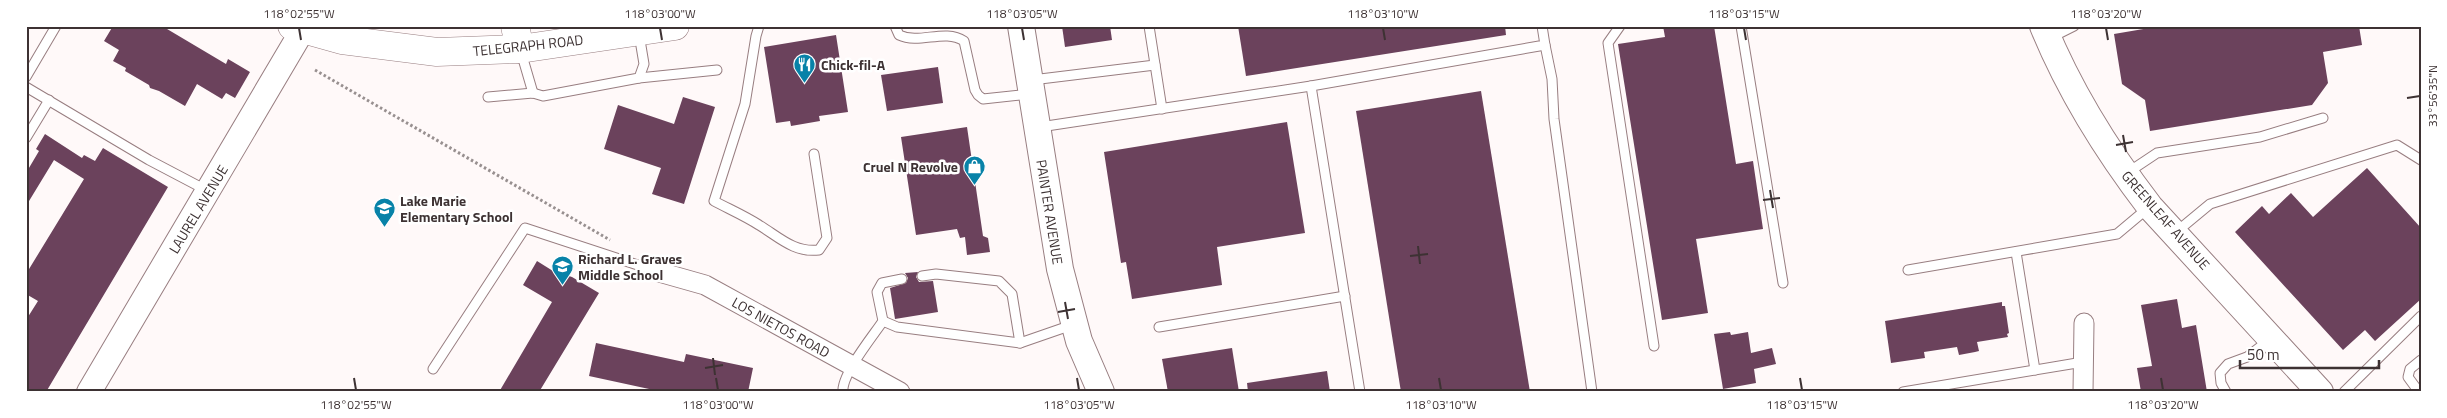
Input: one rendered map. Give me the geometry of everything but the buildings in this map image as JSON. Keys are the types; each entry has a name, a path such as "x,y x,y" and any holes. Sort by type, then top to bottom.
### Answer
{"main road":[{"name":"TELEGRAPH ROAD","path":"300,28 388,48 437,52 518,38 639,32 675,26"},
{"name":"PAINTER AVENUE","path":"1020,26 1060,269 1096,390"},
{"name":"GREENLEAF AVENUE","path":"2045,32 2092,124 2125,175 2150,207 2320,392"}],"street":[{"name":"LAUREL AVENUE","path":"89,392 208,192 300,28"},
{"name":"LOS NIETOS ROAD","path":"659,272 705,285 900,392"},
{"path":"2083,392 2084,323"}],"lane":[{"path":"26,77 56,26"},
{"path":"759,26 745,104 714,201 760,225 788,245 810,251 819,250 827,238 814,154"},
{"path":"895,26 899,35 912,40 952,35 964,40 975,90 978,96 983,99 1030,87 1155,65"},
{"path":"1149,26 1162,109"},
{"path":"1542,26 1552,79 1554,118 1592,392"},
{"path":"1620,26 1608,43 1654,346"},
{"path":"1741,26 1783,283"},
{"path":"2045,32 2074,26"},
{"path":"639,32 644,64 639,78"},
{"path":"518,38 533,92"},
{"path":"1037,128 1311,86 1545,45"},
{"path":"488,97 533,92 543,96 639,78 717,70"},
{"path":"1311,86 1360,392"},
{"path":"26,87 149,160 208,192"},
{"path":"26,138 48,100"},
{"path":"2125,175 2157,153 2260,137 2323,118"},
{"path":"2175,233 2210,204 2397,145 2421,160"},
{"path":"1908,270 2117,234 2150,207"},
{"path":"433,369 525,228 659,272"},
{"path":"2016,252 2035,370"},
{"path":"922,276 936,274 999,281 1012,294 1020,342"},
{"path":"843,392 842,387 853,366 883,321 877,292 882,283 902,279"},
{"path":"1159,328 1345,296"},
{"path":"2344,392 2421,316"},
{"path":"883,321 897,328 1020,342 1075,324"},
{"path":"2226,392 2221,383 2220,373 2228,364 2248,357 2270,339"},
{"path":"2419,392 2408,376 2410,368 2421,360"},
{"path":"1903,392 2083,362"}],"path":[{"path":"315,70 614,243"}],"place":[{"name":"Chick-fil-A","path":"805,83"},
{"name":"Cruel N Revolve","path":"974,185"},
{"name":"Lake Marie Elementary School","path":"384,227"},
{"name":"Richard L. Graves Middle School","path":"562,285"}]}
